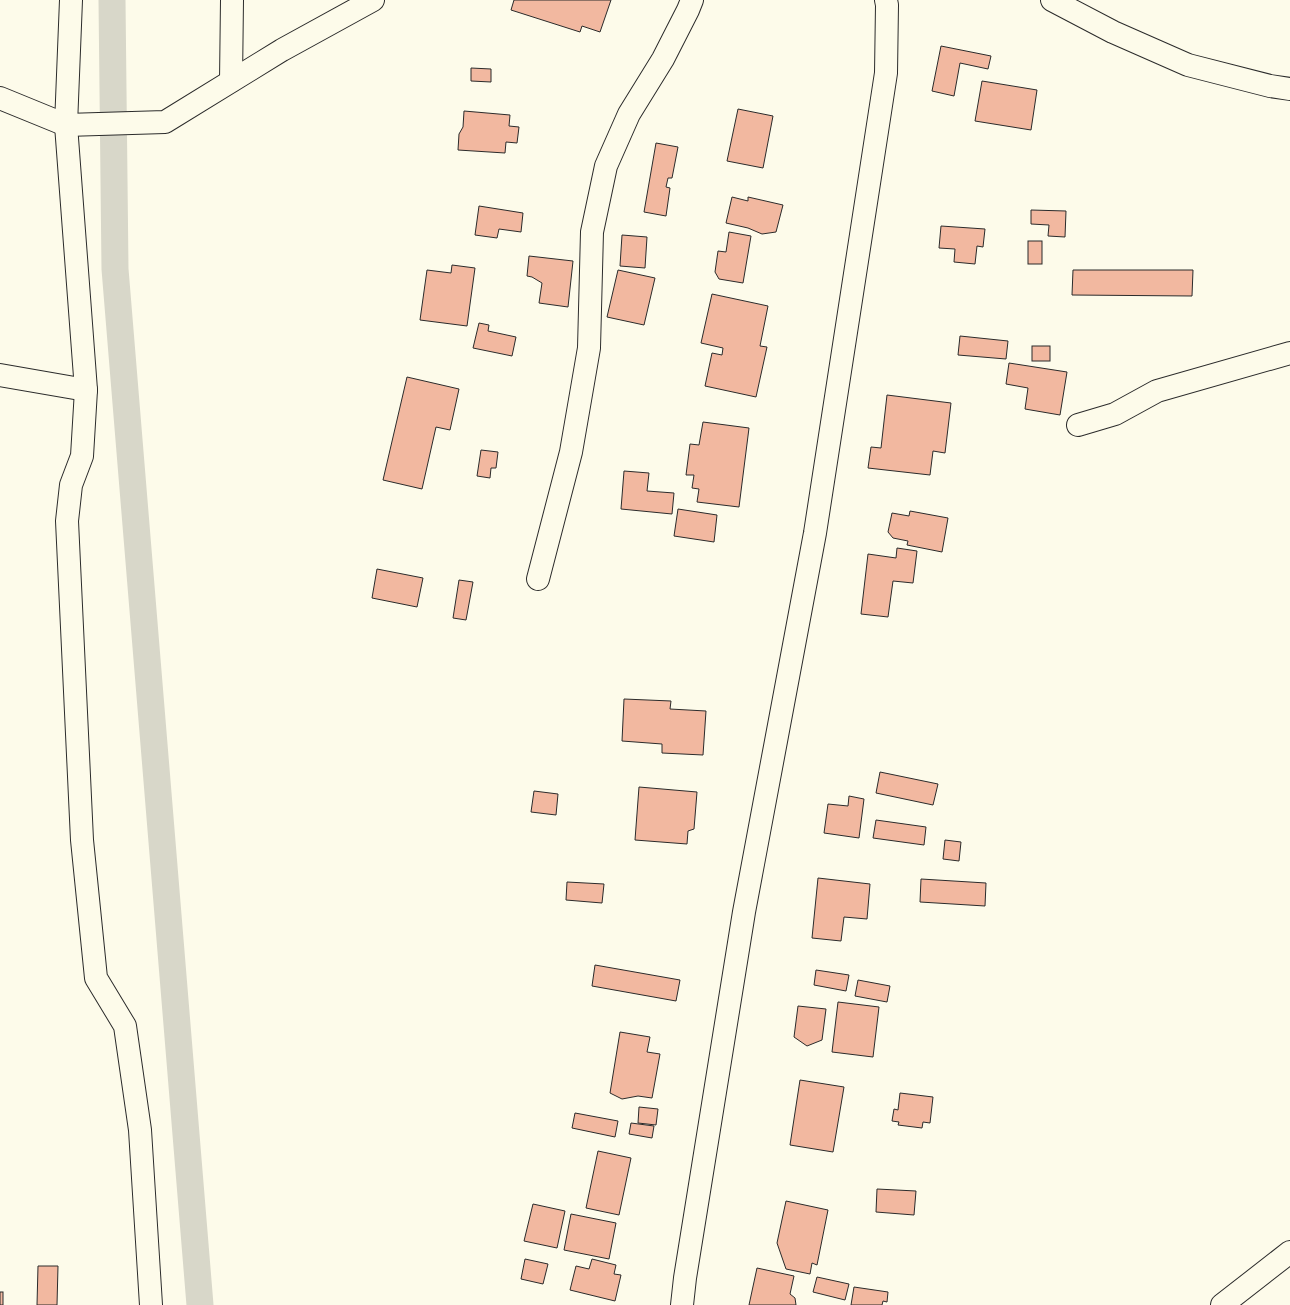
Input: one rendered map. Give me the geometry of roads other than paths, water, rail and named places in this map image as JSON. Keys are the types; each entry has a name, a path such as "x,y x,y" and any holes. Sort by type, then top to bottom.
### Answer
{"street":[{"path":"71,0 66,125 86,390 82,456 71,485 67,520 82,840 96,978 125,1026 140,1130 151,1305"},
{"path":"232,0 232,80"},
{"path":"0,98 66,125 165,122 282,50 373,0"},
{"path":"538,579 571,452 589,348 592,232 606,166 629,114 663,59 692,0"},
{"path":"682,1305 685,1278 744,912 815,533 886,73 886,0"},
{"path":"1052,0 1114,32 1188,65 1270,86 1290,89"},
{"path":"1078,425 1115,414 1157,391 1290,353"},
{"path":"0,375 86,390"},
{"path":"1222,1305 1290,1252"}],"waterway":[{"path":"112,0 115,269 200,1305"}]}
